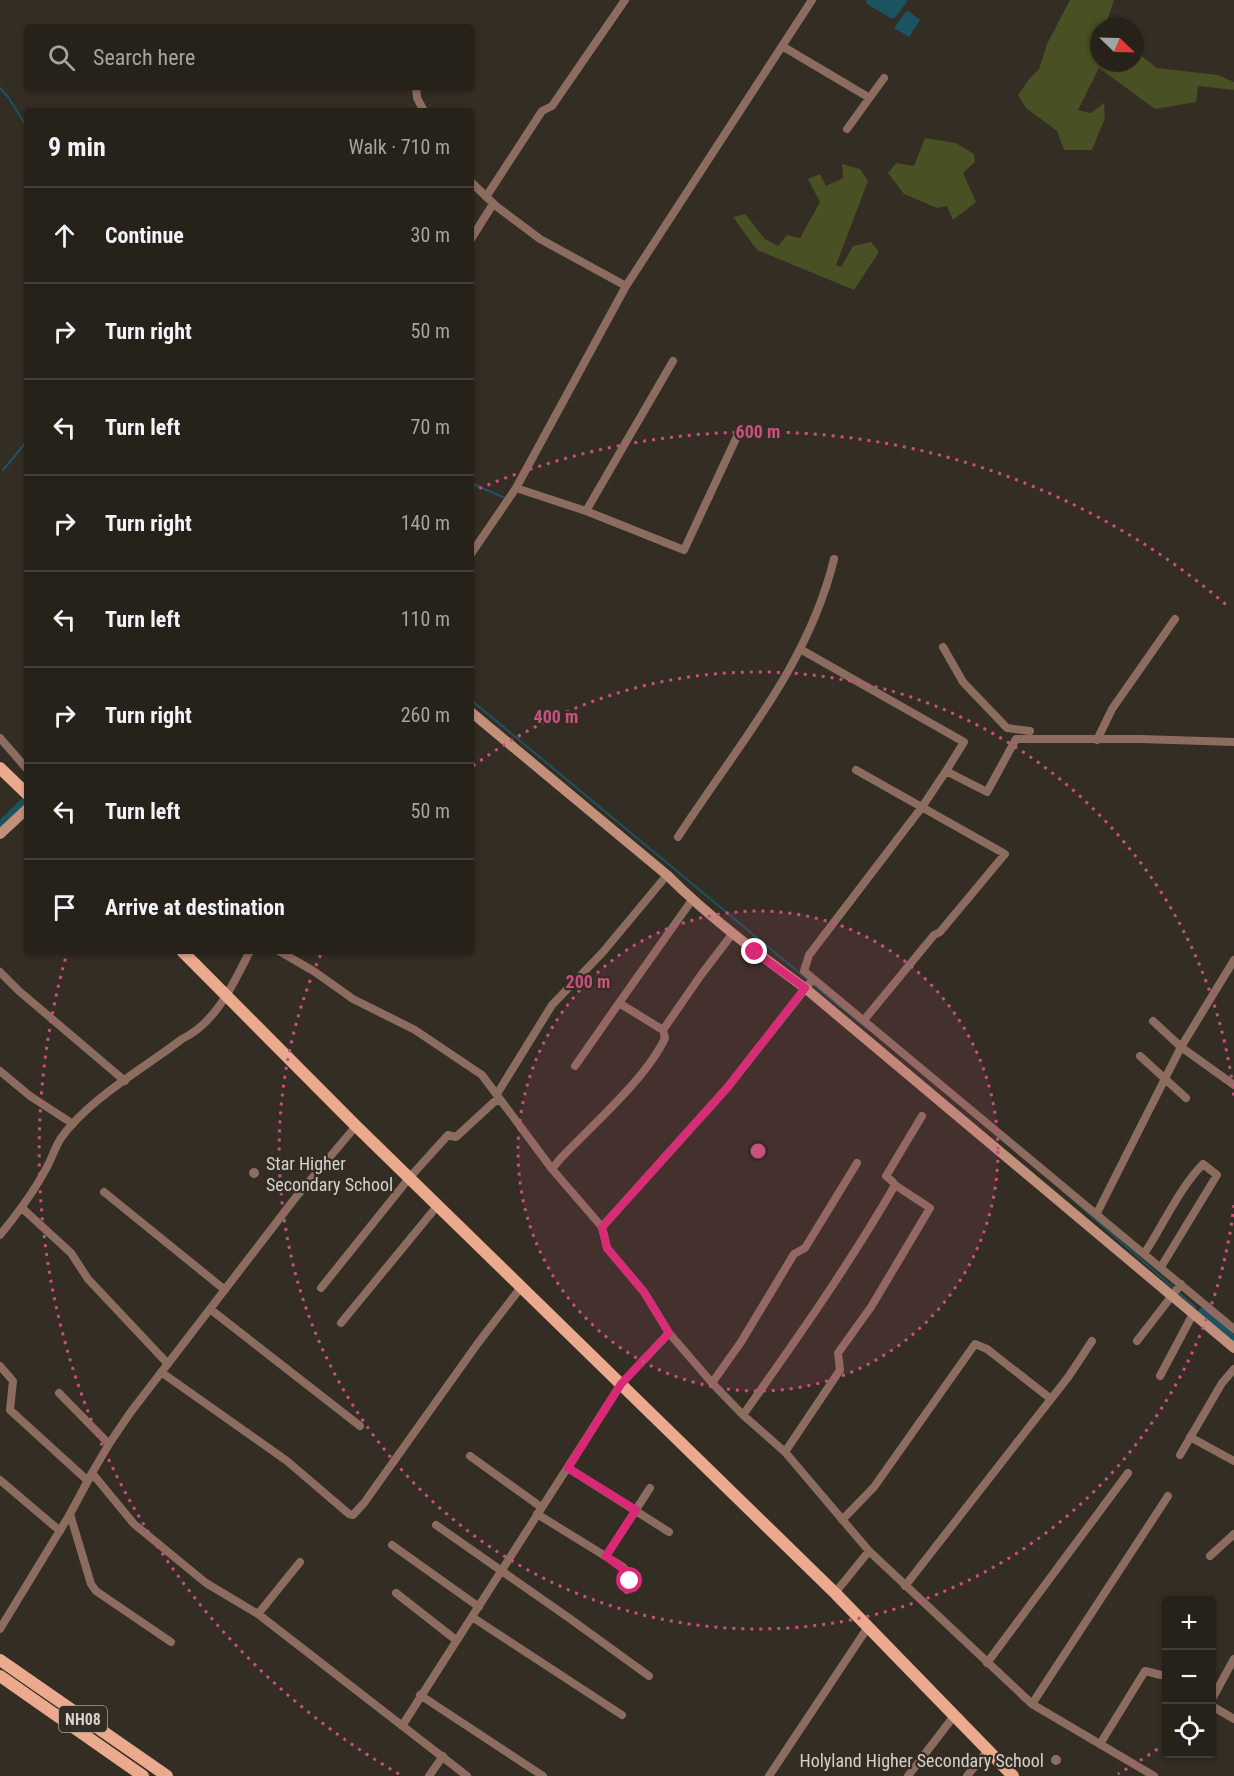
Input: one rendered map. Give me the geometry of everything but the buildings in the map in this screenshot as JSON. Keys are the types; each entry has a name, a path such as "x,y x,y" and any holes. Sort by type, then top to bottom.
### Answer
{"main road":[{"path":"0,768 24,791"},
{"path":"185,954 356,1126 835,1593 1013,1776"},
{"path":"2,1677 5,1663"},
{"name":"NH08","path":"5,1663 167,1776"},
{"name":"NH08","path":"2,1677 143,1776"}],"street":[{"path":"486,197 542,111 552,106 625,0"},
{"path":"474,550 516,488 626,286 812,0"},
{"path":"782,46 868,97"},
{"path":"847,129 884,78"},
{"path":"416,90 417,98 422,108"},
{"path":"474,185 493,204 540,239 626,286"},
{"path":"474,234 493,204"},
{"path":"586,511 673,361"},
{"path":"516,488 586,511 684,550 740,430"},
{"path":"678,837 771,703 800,649 826,591 834,559"},
{"path":"1097,740 1112,709 1175,619"},
{"path":"943,647 963,682 1007,728 1030,731"},
{"path":"800,649 964,742 922,807 809,956 804,971 1234,1329"},
{"path":"474,714 667,875 692,900 806,987 1234,1348"},
{"path":"0,738 24,766"},
{"path":"946,771 987,792 1016,739 1234,742"},
{"path":"856,770 1005,854 940,932 934,934 864,1020"},
{"path":"0,834 24,812"},
{"path":"321,1288 410,1177 448,1135 456,1137 494,1102 552,1005 603,952 667,875"},
{"path":"575,1066 605,1020 692,900"},
{"path":"663,1030 733,933"},
{"path":"0,1235 22,1209 49,1164 59,1140 73,1124 96,1102 182,1039 196,1032 227,997 248,954"},
{"path":"284,954 315,972 352,999 415,1029 482,1075 552,1169 602,1227 607,1248 644,1292 669,1333 743,1415 785,1452 868,1551 1032,1704 1154,1776"},
{"path":"1097,1213 1182,1047 1234,960"},
{"path":"0,972 18,991 125,1081"},
{"path":"602,1227 727,1088 813,979"},
{"path":"552,1169 659,1052 665,1038 663,1030 619,1003"},
{"path":"1153,1022 1182,1047 1234,1085"},
{"path":"1140,1056 1186,1098"},
{"path":"0,1071 30,1096 73,1124"},
{"path":"893,1182 886,1176 922,1116"},
{"path":"0,1629 60,1531 109,1444 161,1372 296,1197 356,1126"},
{"path":"712,1383 741,1342 794,1254 805,1248 857,1163"},
{"path":"1144,1254 1175,1201 1193,1174 1203,1164 1217,1175 1161,1267"},
{"path":"743,1415 817,1309 895,1185 930,1208 871,1307 838,1353 840,1370 785,1452"},
{"path":"104,1192 225,1290"},
{"path":"341,1323 438,1205"},
{"path":"22,1209 71,1253 94,1286 168,1364"},
{"path":"1137,1341 1181,1284"},
{"path":"161,1372 287,1461 317,1488 353,1515 522,1286"},
{"path":"210,1309 360,1426"},
{"path":"1160,1376 1193,1314"},
{"path":"402,1726 621,1384 669,1333"},
{"path":"905,1586 1051,1399 1092,1341"},
{"path":"842,1520 874,1486 975,1344 987,1349 1051,1399"},
{"path":"0,1366 13,1381 10,1410 90,1477 134,1524 206,1583 258,1614 467,1776"},
{"path":"1180,1455 1222,1383 1234,1369"},
{"path":"59,1393 109,1444"},
{"path":"1190,1437 1234,1461"},
{"path":"471,1456 539,1511 628,1573 630,1581 627,1590"},
{"path":"568,1468 669,1532"},
{"path":"987,1663 1128,1473"},
{"path":"0,1480 60,1531"},
{"path":"606,1556 650,1488"},
{"path":"1032,1704 1168,1496"},
{"path":"70,1514 96,1591 171,1642"},
{"path":"436,1525 649,1676"},
{"path":"1210,1556 1234,1534"},
{"path":"392,1545 479,1607"},
{"path":"835,1593 868,1551"},
{"path":"258,1614 300,1562"},
{"path":"396,1593 456,1640"},
{"path":"472,1617 622,1715"},
{"path":"769,1776 868,1627"},
{"path":"1216,1692 1234,1659"},
{"path":"1100,1744 1145,1671 1162,1675"},
{"path":"420,1695 543,1776"},
{"path":"1216,1708 1234,1719"},
{"path":"908,1776 954,1716"},
{"path":"967,1776 988,1750"},
{"path":"429,1776 443,1756"}],"green space":[{"path":"1070,0 1114,0 1108,18 1090,18 1090,72 1097,72 1078,110 1091,113 1104,103 1105,118 1092,150 1064,150 1057,131 1026,108 1018,95 1039,69 1047,44"},
{"path":"1144,58 1157,68 1218,75 1234,82 1234,90 1198,86 1196,102 1155,109 1104,72 1144,72"},
{"path":"925,138 956,143 974,154 975,162 963,173 976,202 953,220 947,206 937,208 904,194 888,173 896,163 914,166"},
{"path":"842,164 860,169 868,181 836,265 841,267 853,246 871,242 879,252 854,290 757,250 733,217 745,214 765,239 778,246 787,235 800,238 820,202 808,179 820,174 826,186 843,178"}],"water":[{"path":"866,0 908,0 892,19 867,4"},
{"path":"907,10 920,20 909,37 894,28"}],"waterway":[{"path":"0,88 24,122"},
{"path":"3,470 24,445"},
{"path":"474,484 505,498"},
{"path":"474,702 808,980"},
{"path":"0,825 24,802"},
{"path":"812,984 868,1029"},
{"path":"1062,1190 1195,1307"},
{"path":"1202,1312 1234,1338"}],"place":[{"name":"Star Higher Secondary School","path":"254,1173"},
{"name":"Holyland Higher Secondary School","path":"1056,1760"}],"route":[{"path":"630,1581 623,1567 606,1556 636,1510 568,1468 621,1384 669,1333 644,1292 607,1248 602,1227 727,1088 805,988 755,952"}]}
